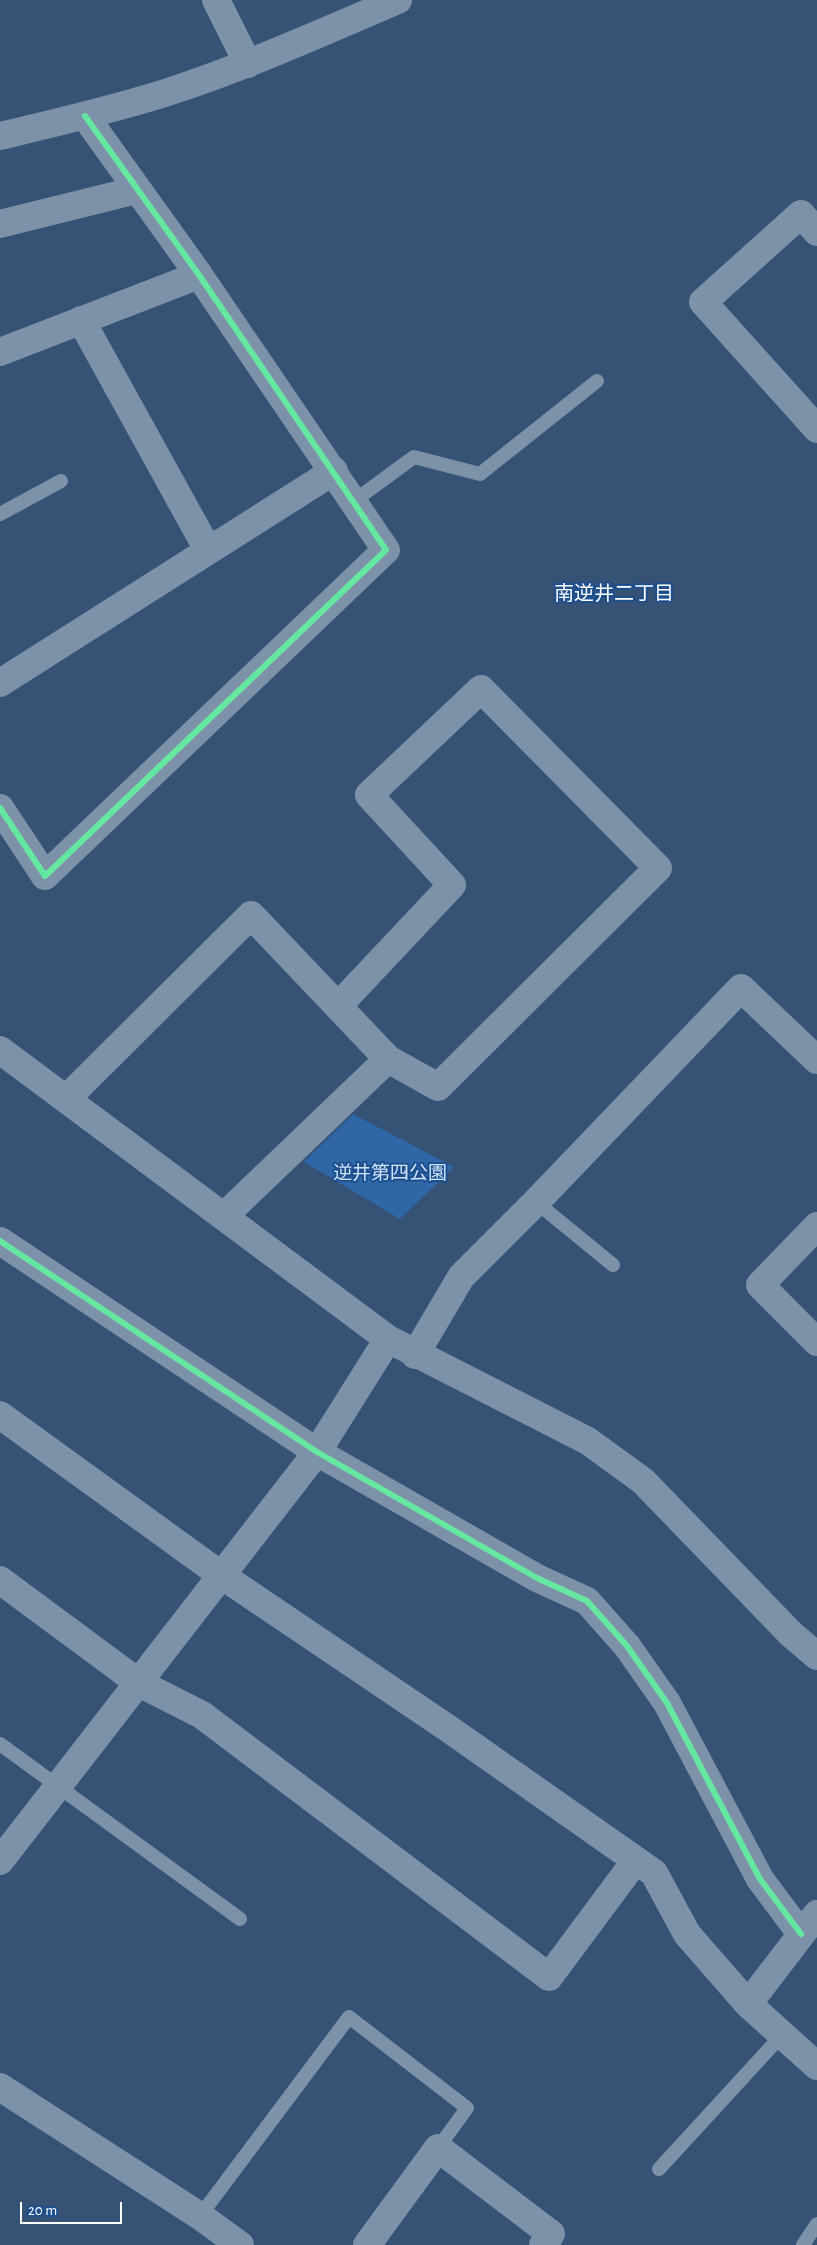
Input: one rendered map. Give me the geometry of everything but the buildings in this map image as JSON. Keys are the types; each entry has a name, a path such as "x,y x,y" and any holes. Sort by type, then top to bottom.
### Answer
{"street":[{"path":"216,0 248,64"},
{"path":"0,136 85,116 165,93 248,64 398,0"},
{"path":"0,808 45,876 386,550 334,471 85,116"},
{"path":"0,224 137,190"},
{"path":"817,232 801,214 703,302 817,429"},
{"path":"0,352 198,275"},
{"path":"81,320 208,550"},
{"path":"0,683 334,471"},
{"path":"66,1098 251,915 388,1059 438,1087 658,868 481,689 369,796 452,885 338,1006"},
{"path":"415,1355 461,1278 741,988 817,1060"},
{"path":"0,1050 388,1339 415,1355 588,1440 635,1475 791,1634 817,1656"},
{"path":"224,1216 388,1059"},
{"path":"817,1226 760,1285 817,1342"},
{"path":"0,1241 318,1452 537,1578 587,1601 627,1646 667,1703 760,1879 809,1924 748,2004"},
{"path":"0,1861 318,1452 388,1339"},
{"path":"0,1415 221,1575 449,1729 654,1874 687,1934 748,2004 817,2066"},
{"path":"0,1580 138,1683 202,1714 549,1977 636,1860"},
{"path":"0,2088 200,2216 240,2245"},
{"path":"367,2245 438,2148 553,2241"}],"lane":[{"path":"354,501 414,457 480,474 597,381"},
{"path":"0,514 61,481"},
{"path":"536,1202 613,1265"},
{"path":"0,1744 240,1919"},
{"path":"200,2216 349,2017 467,2108 438,2148"},
{"path":"659,2169 782,2036"},
{"path":"803,2245 817,2224"}],"green space":[{"name":"逆井第四公園","path":"353,1114 454,1167 400,1219 304,1162"}],"cycle path":[{"path":"0,808 45,876 386,550 199,275 85,116"},
{"path":"0,1241 317,1452 537,1578 587,1601 627,1646 667,1703 760,1879 801,1934"}],"district":[{"name":"南逆井二丁目","path":"614,594"}]}
